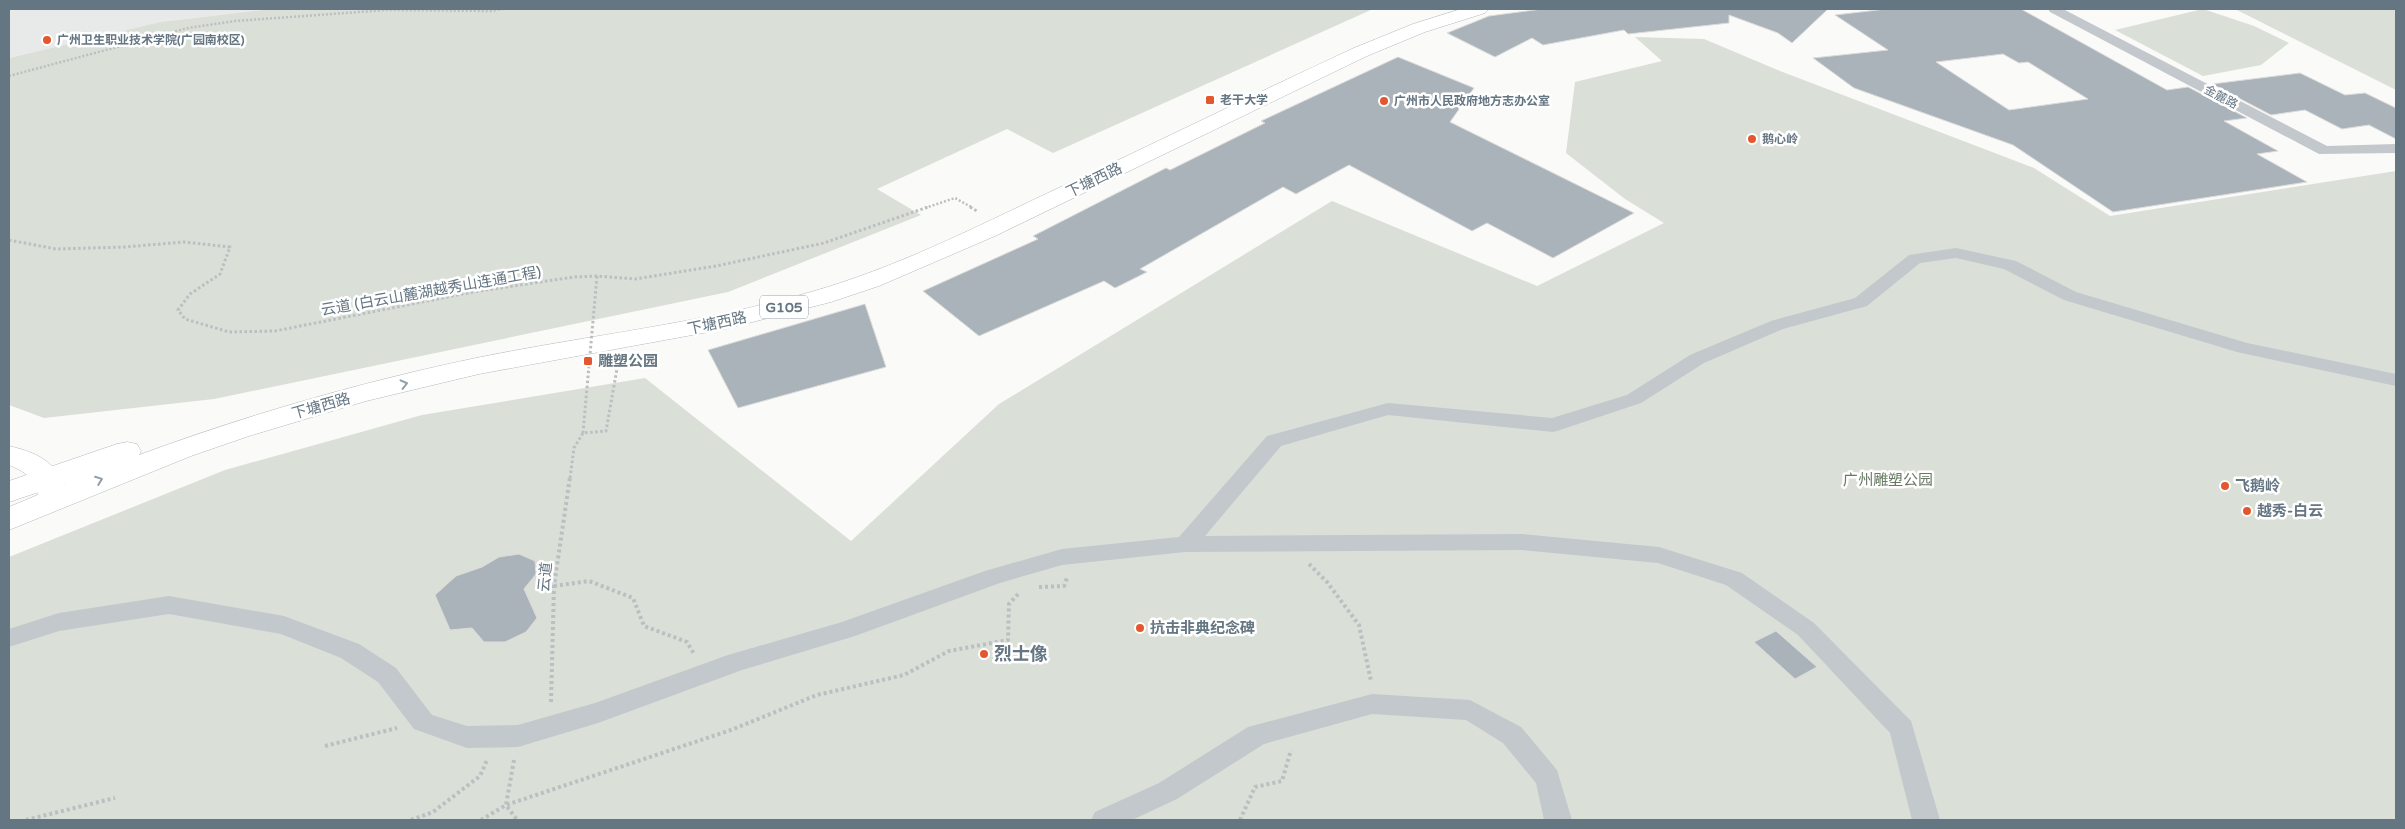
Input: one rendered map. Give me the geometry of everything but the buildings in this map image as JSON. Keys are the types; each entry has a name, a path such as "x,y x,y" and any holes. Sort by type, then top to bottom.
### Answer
{"main road":[{"name":"下塘西路","path":"9,518 51,488 248,411 402,368 482,350 684,316 759,300 877,263 986,217 1322,56 1402,22 1444,9"},
{"name":"下塘西路","path":"9,492 51,488 142,463 254,426 332,403 473,368 728,322 833,293 898,270 980,235 1378,44 1437,21 1478,9"},
{"path":"9,455 37,467 51,488"}],"street":[{"name":"金麓路","path":"2054,9 2324,152 2396,149"},
{"path":"1185,544 1274,442 1388,409 1553,425 1634,399 1697,359 1777,325 1861,302 1915,259 1956,253 2010,264 2070,296 2244,348 2396,380"},
{"path":"9,638 59,622 169,605 284,625 350,651 387,675 423,722 467,738 507,736 556,725 737,662 847,630 992,577 1062,557 1185,544 1288,545 1522,542 1659,555 1734,579 1806,629 1902,728 1926,820"},
{"path":"1105,820 1168,791 1257,735 1372,704 1470,710 1512,735 1548,778 1558,820"}],"path":[{"path":"9,76 188,28 235,20 387,10 490,11 503,9"},
{"name":"云道 (白云山麓湖越秀山连通工程)","path":"9,240 56,249 125,247 184,242 230,247 220,274 190,294 178,310 185,319 229,332 275,331 473,292 574,277 597,276 635,279 716,266 824,243 955,198 986,217"},
{"name":"云道","path":"556,725 550,697 554,586 574,448 583,433 597,276"},
{"path":"583,433 606,431 622,341"},
{"path":"1288,545 1327,582 1359,625 1370,676 1372,704"},
{"path":"1032,587 1064,586 1069,572"},
{"path":"554,586 589,581 633,598 644,626 687,642 706,674"},
{"path":"481,820 506,805 731,730 816,695 904,675 949,651 1008,640 1009,604 1023,587"},
{"path":"325,746 423,722"},
{"path":"1240,820 1255,786 1282,781 1292,748 1281,729"},
{"path":"507,736 506,805 517,820"},
{"path":"411,820 433,812 480,776 507,736"},
{"path":"26,820 115,798"}],"shaded area":[{"name":"广州卫生职业技术学院(广园南校区)","path":"9,9 270,9 160,22 9,58"}],"green space":[{"path":"270,9 1373,9 1053,153 1007,129 877,189 921,215 728,292 214,399 44,418 9,405 9,58 160,22"},
{"path":"2203,9 2254,26 2289,43 2261,65 2203,76 2115,30"},
{"path":"2235,9 2396,9 2396,90"},
{"name":"广州雕塑公园","path":"1635,37 1704,39 1780,71 2034,168 2110,216 2396,171 2396,820 9,820 9,557 225,470 422,415 645,378 851,541 999,404 1332,201 1537,286 1664,223 1625,199 1566,153 1575,82 1662,61"}],"place":[{"name":"广州卫生职业技术学院(广园南校区)","path":"47,40"},
{"name":"老干大学","path":"1210,100"},
{"name":"广州市人民政府地方志办公室","path":"1384,101"},
{"name":"鹅心岭","path":"1752,139"},
{"name":"雕塑公园","path":"588,361"},
{"name":"飞鹅岭","path":"2225,486"},
{"name":"越秀-白云","path":"2247,511"},
{"name":"抗击非典纪念碑","path":"1140,628"},
{"name":"烈士像","path":"984,654"}]}
